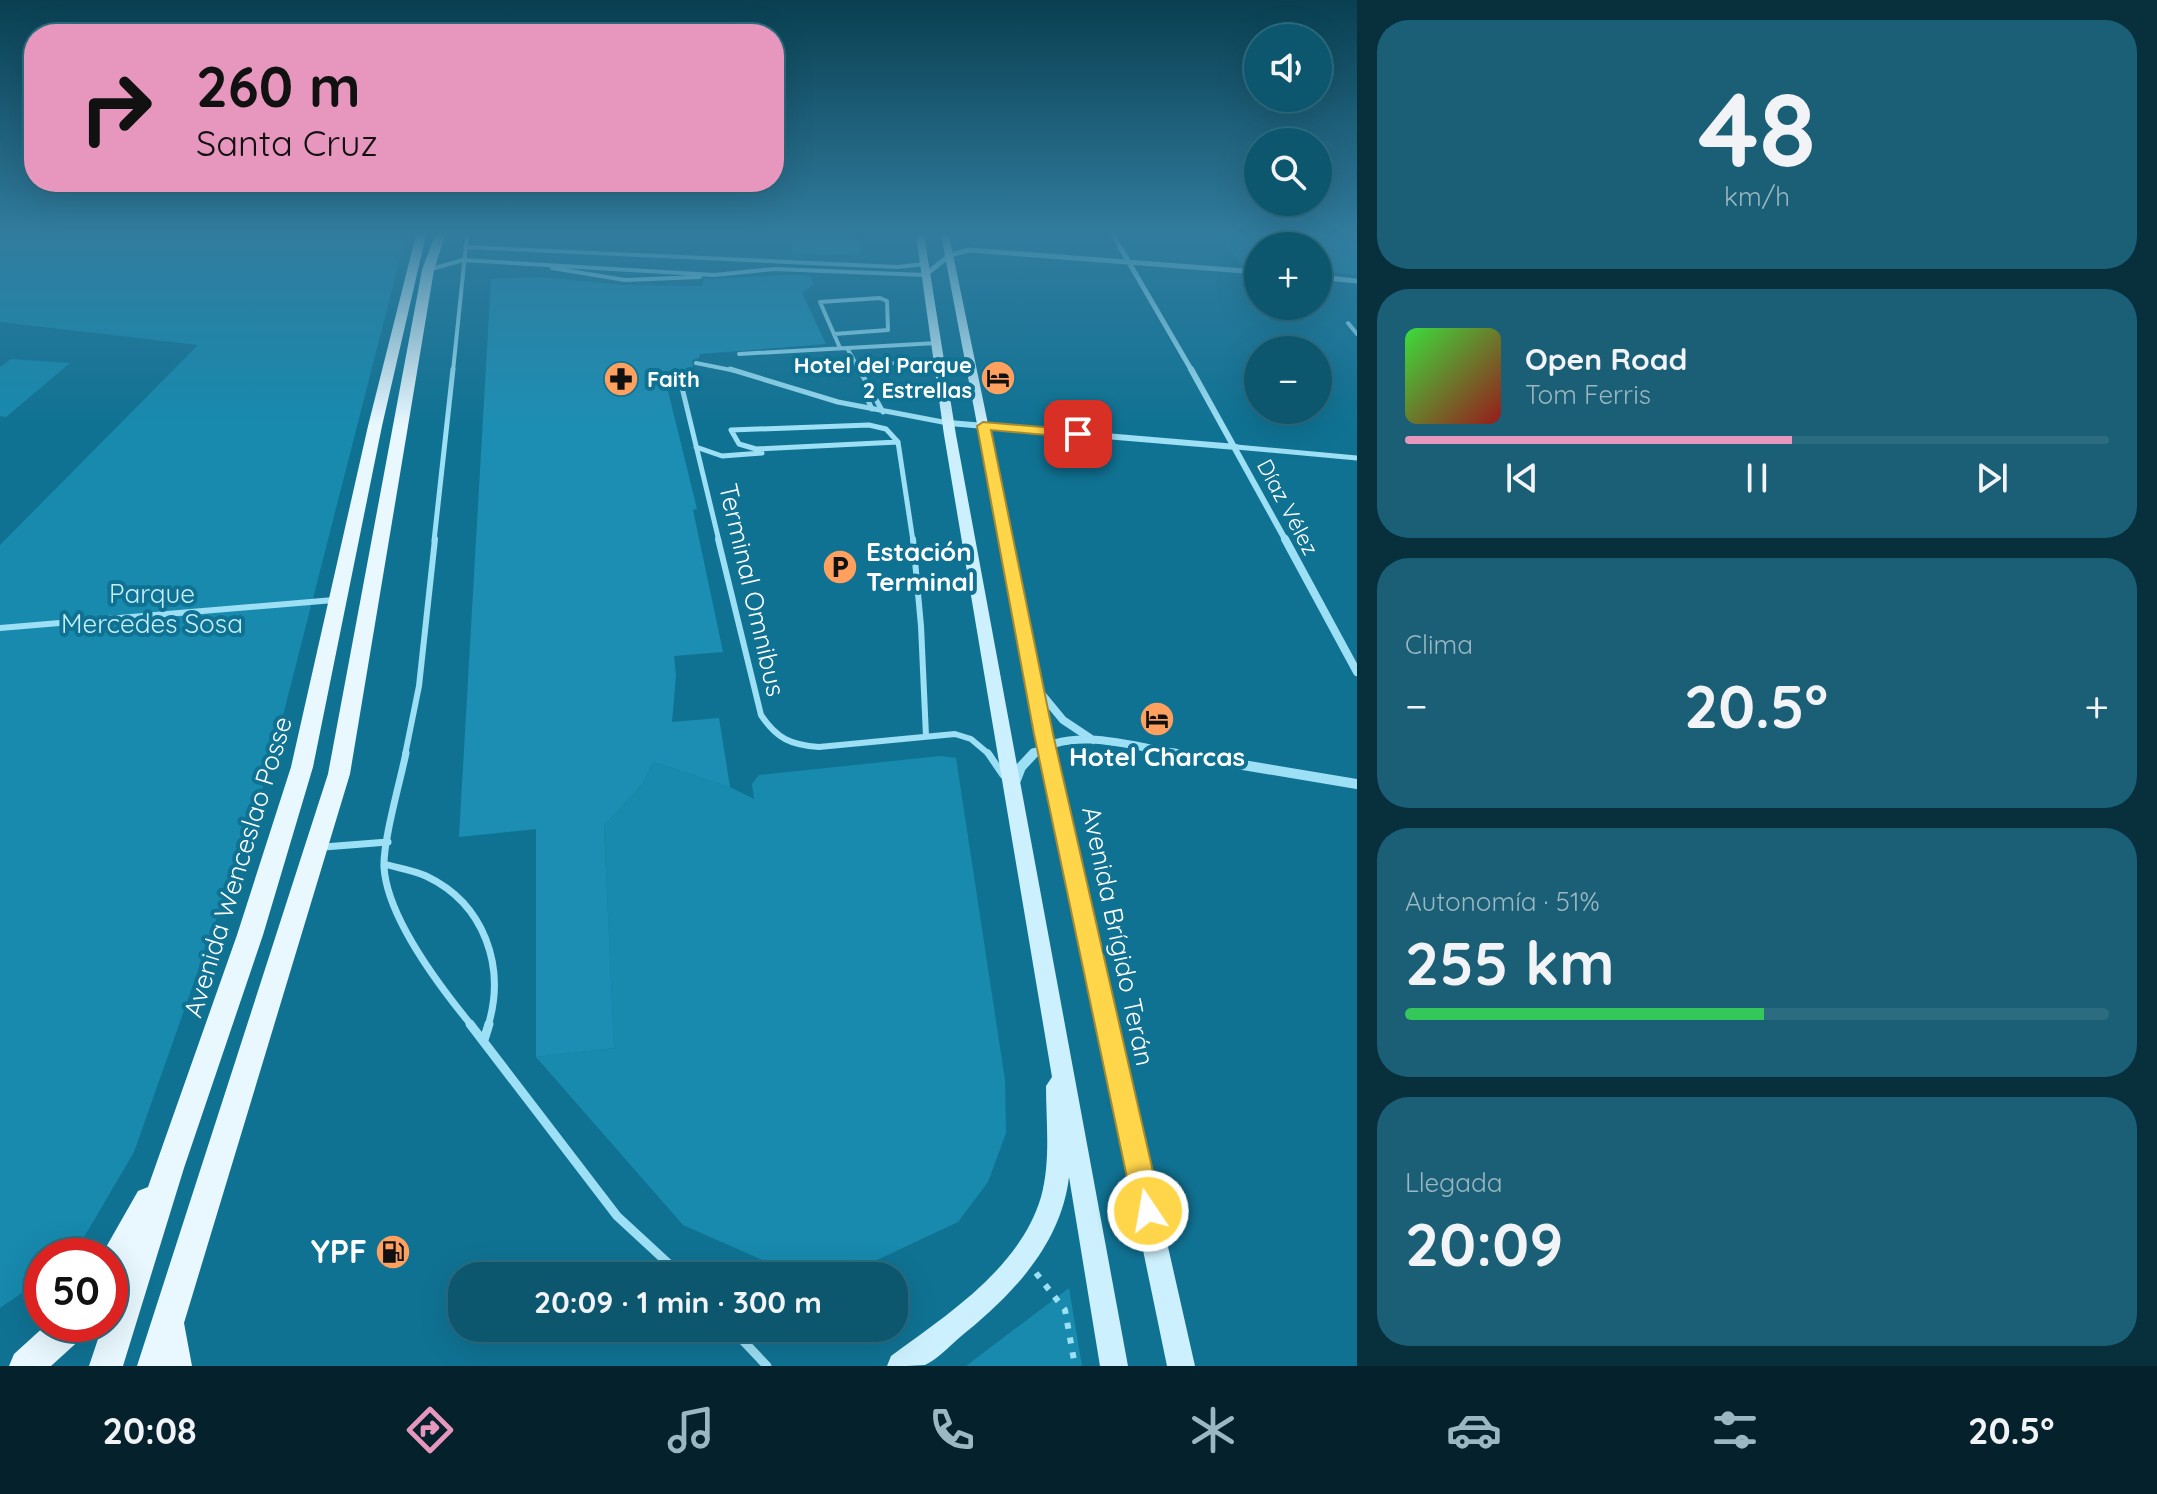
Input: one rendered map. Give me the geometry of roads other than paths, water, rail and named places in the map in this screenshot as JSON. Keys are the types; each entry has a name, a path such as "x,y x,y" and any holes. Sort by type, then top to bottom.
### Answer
{"main road":[{"name":"Avenida Wenceslao Posse","path":"106,1366 288,815 314,718 337,599 404,299"},
{"path":"154,1366 339,774 423,299"},
{"path":"929,299 1114,1366"},
{"name":"Avenida Brígido Terán","path":"958,299 1047,747 1181,1366"},
{"path":"901,1366 1003,1284 1044,1224 1054,1193 1058,1150 1056,1037"},
{"path":"128,1240 169,1168"},
{"path":"168,1319 175,1366"},
{"path":"26,1366 52,1342"}],"street":[{"name":"Díaz Vélez","path":"1148,299 1236,447 1357,672"},
{"path":"949,423 1236,447"},
{"path":"1034,683 1063,722 1072,730 1098,741"},
{"path":"1013,793 1021,764 1035,751 1066,741 1098,741 1357,784"}],"lane":[{"path":"459,299 419,686 384,864 388,896 439,986 484,1040 617,1216 667,1262"},
{"path":"840,348 820,304 822,301 866,299"},
{"path":"834,334 888,330 887,301 882,299"},
{"path":"1348,323 1357,334"},
{"path":"739,354 937,343"},
{"path":"847,348 883,412"},
{"path":"696,363 735,367 765,382 883,412 949,423"},
{"path":"856,365 893,363"},
{"name":"Terminal Omnibus","path":"679,375 761,715 770,729 788,744 815,747 926,736 970,736 992,755 1013,793"},
{"path":"868,388 865,394 872,409"},
{"path":"773,450 739,444 731,430 869,425 886,428 898,442 905,479 922,644 926,736"},
{"path":"696,447 722,456 898,442"},
{"path":"1236,447 1357,458"},
{"path":"0,628 337,599"},
{"path":"318,847 388,842"},
{"path":"384,864 427,877 458,900 484,936 496,972 495,1001 484,1040"},
{"path":"744,1342 767,1366"}],"place":[{"name":"Hotel del Parque 2 Estrellas","path":"998,378"},
{"name":"Faith","path":"621,379"},
{"name":"Estación Terminal","path":"840,567"},
{"name":"Hotel Charcas","path":"1157,719"},
{"name":"YPF","path":"393,1252"}],"park label":[{"name":"Parque Mercedes Sosa","path":"152,609"}]}
